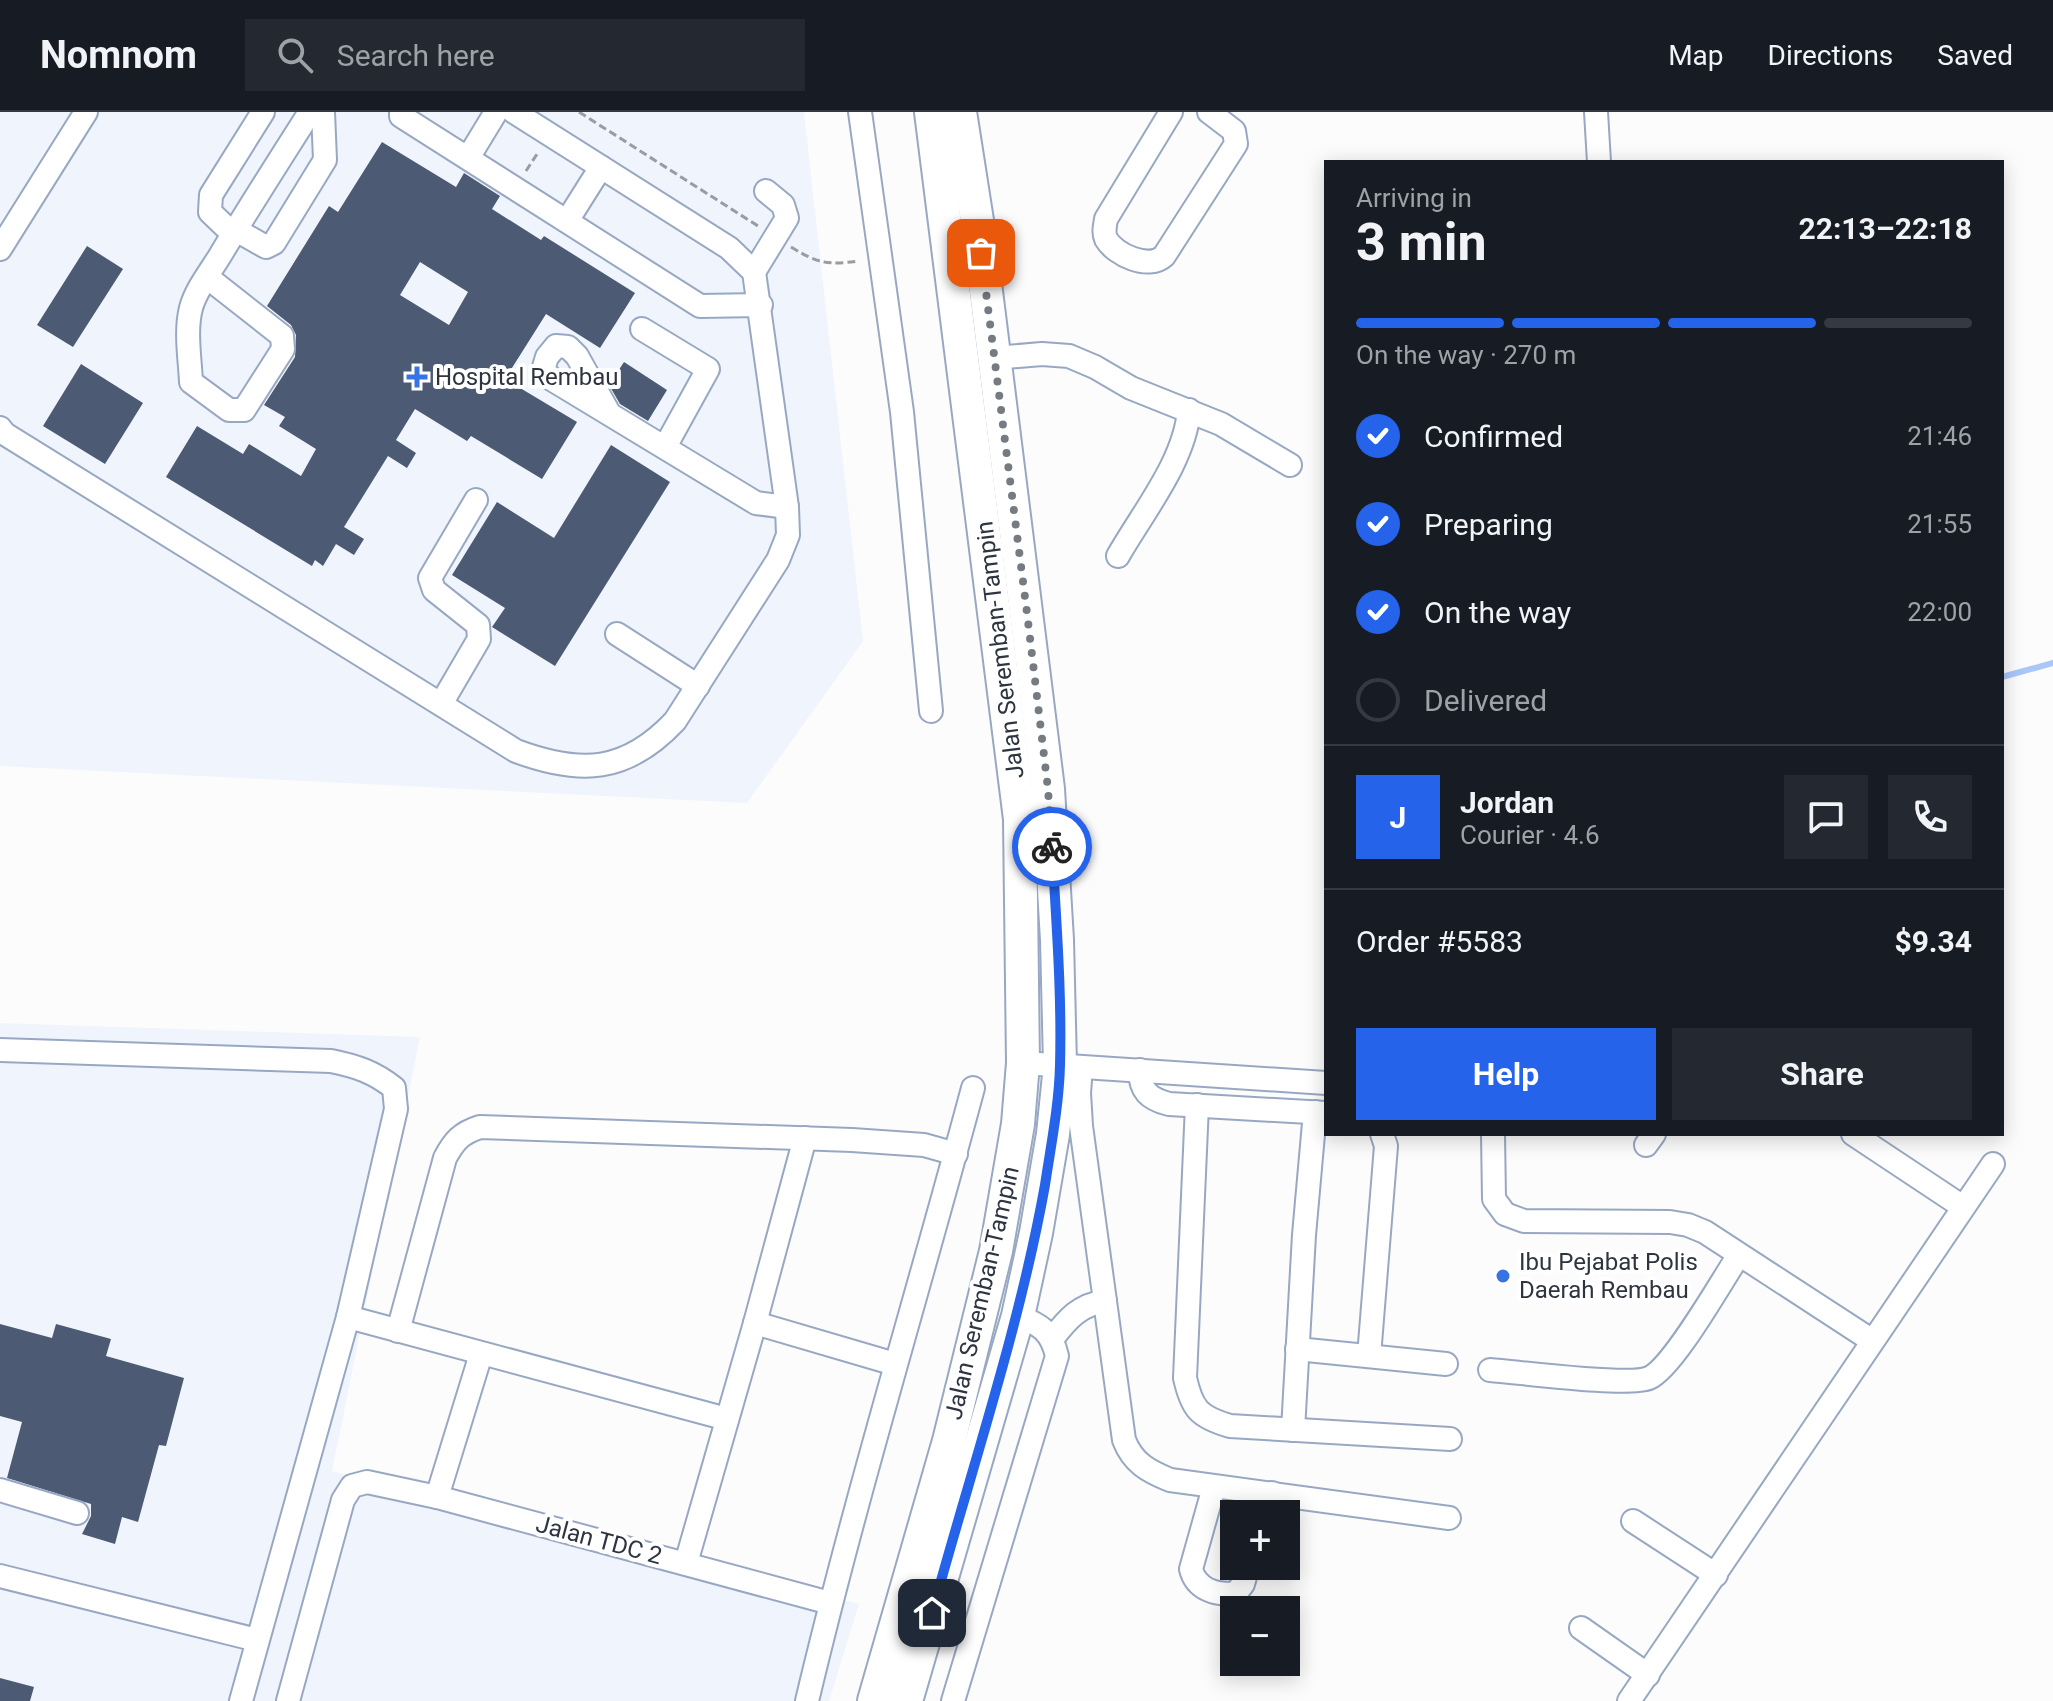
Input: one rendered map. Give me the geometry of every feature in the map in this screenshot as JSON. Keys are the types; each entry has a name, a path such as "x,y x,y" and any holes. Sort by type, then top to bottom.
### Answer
{"highway":[{"name":"Jalan Seremban-Tampin","path":"874,1701 949,1441 996,1251 1018,1124 1023,1063 1020,819 931,112"},
{"name":"Jalan Seremban-Tampin","path":"906,1701 1018,1316 1053,1134 1070,1066 1057,940 1048,789 960,112"}],"street":[{"path":"0,249 86,112"},
{"path":"263,112 211,195 210,212 235,232 266,247 274,243 325,160 323,112"},
{"path":"207,277 282,336 283,349 244,410 229,410 191,382 189,321 196,296 207,277 310,112"},
{"path":"401,112 401,116 700,306 761,305"},
{"path":"468,158 496,112"},
{"path":"0,428 5,434 516,751 549,763 580,766 621,760 655,743 675,721 698,686 778,560 788,535 761,305 754,272 729,248 514,112"},
{"path":"860,112 902,412 931,711"},
{"path":"1171,112 1106,219 1104,228 1107,241 1112,246 1144,263 1159,261 1164,256 1236,144 1234,131 1209,112"},
{"path":"1596,112 1599,160"},
{"path":"567,221 601,167"},
{"path":"754,272 787,218 783,205 766,191"},
{"path":"642,329 708,369 665,447"},
{"path":"994,358 1042,354 1069,356 1131,388 1221,424 1290,465"},
{"path":"1118,556 1180,451 1189,410"},
{"path":"609,413 756,503 787,507"},
{"path":"441,704 479,639 478,625 471,616 434,590 430,578 476,500"},
{"path":"617,634 698,686"},
{"path":"0,1050 331,1061 360,1067 394,1088 396,1109 348,1317 241,1701"},
{"path":"1023,1063 1324,1083"},
{"path":"1070,1066 1124,1440 1141,1467 1162,1477 1214,1487 1255,1500"},
{"path":"1140,1070 1142,1087 1148,1096 1169,1104 1321,1112 1304,1235 1293,1430"},
{"path":"807,1701 830,1603 973,1088"},
{"path":"1197,1105 1185,1378 1190,1398 1199,1413 1230,1426 1450,1439"},
{"path":"398,1331 445,1158 453,1143 465,1132 480,1127 805,1138 924,1145 956,1154"},
{"path":"1369,1356 1386,1146 1383,1136"},
{"path":"1493,1136 1494,1199 1505,1214 1524,1221 1670,1222 1688,1225 1871,1340"},
{"path":"1856,1136 1963,1207"},
{"path":"686,1563 805,1138"},
{"path":"1629,1701 1993,1164"},
{"path":"1490,1370 1624,1381 1649,1378 1669,1361 1739,1255"},
{"path":"1053,1338 1068,1318 1081,1308 1105,1301"},
{"path":"953,1701 1057,1356 1053,1338 1036,1323 1018,1316"},
{"path":"348,1317 727,1419"},
{"path":"755,1323 895,1364"},
{"path":"1297,1349 1446,1364"},
{"path":"437,1497 481,1354"},
{"name":"Jalan TDC 2","path":"288,1701 343,1500 352,1486 367,1482 437,1497 830,1603"},
{"path":"1214,1487 1191,1569 1193,1579 1201,1588 1225,1595 1236,1593 1244,1580"},
{"path":"0,1490 77,1513"},
{"path":"1300,1506 1449,1518"},
{"path":"1633,1521 1716,1575"},
{"path":"0,1576 257,1640"},
{"path":"1581,1628 1648,1675"}],"path":[{"path":"579,112 812,260 828,265 881,258"}],"shaded area":[{"name":"Hospital Rembau","path":"0,112 804,112 863,641 747,803 0,766"},
{"path":"0,1023 420,1037 332,1471 859,1604 829,1701 0,1701"}],"building":[{"path":"382,142 456,187 464,173 500,196 492,209 541,240 544,236 635,293 600,348 546,314 505,379 577,422 542,479 471,436 467,441 415,409 396,440 416,453 407,468 388,456 344,527 364,539 354,555 336,544 323,566 315,560 312,566 166,477 197,426 243,454 249,444 301,476 316,449 279,426 285,417 264,405 295,357 296,335 291,325 267,306 329,206 338,212","holes":["420,262 468,292 449,325 400,295"]},
{"path":"87,246 123,269 73,347 37,325"},
{"path":"624,362 667,390 648,421 620,404 609,385"},
{"path":"81,364 143,403 105,464 43,426"},
{"path":"611,445 670,482 555,666 492,627 505,608 452,575 497,502 554,538"},
{"path":"0,1324 52,1338 56,1324 111,1339 106,1356 184,1378 166,1446 159,1445 138,1522 122,1517 115,1544 82,1534 91,1516 91,1504 7,1478 22,1422 0,1416"},
{"path":"0,1678 34,1687 30,1701 0,1701"}],"waterway":[{"path":"2004,676 2053,663"}],"way so far":[{"path":"981,253 1027,613 1052,847"}],"place":[{"name":"Hospital Rembau","path":"417,377"},
{"name":"Ibu Pejabat Polis Daerah Rembau","path":"1503,1276"}],"route":[{"path":"932,1613 1018,1316 1053,1134 1060,1065 1052,847"}]}
